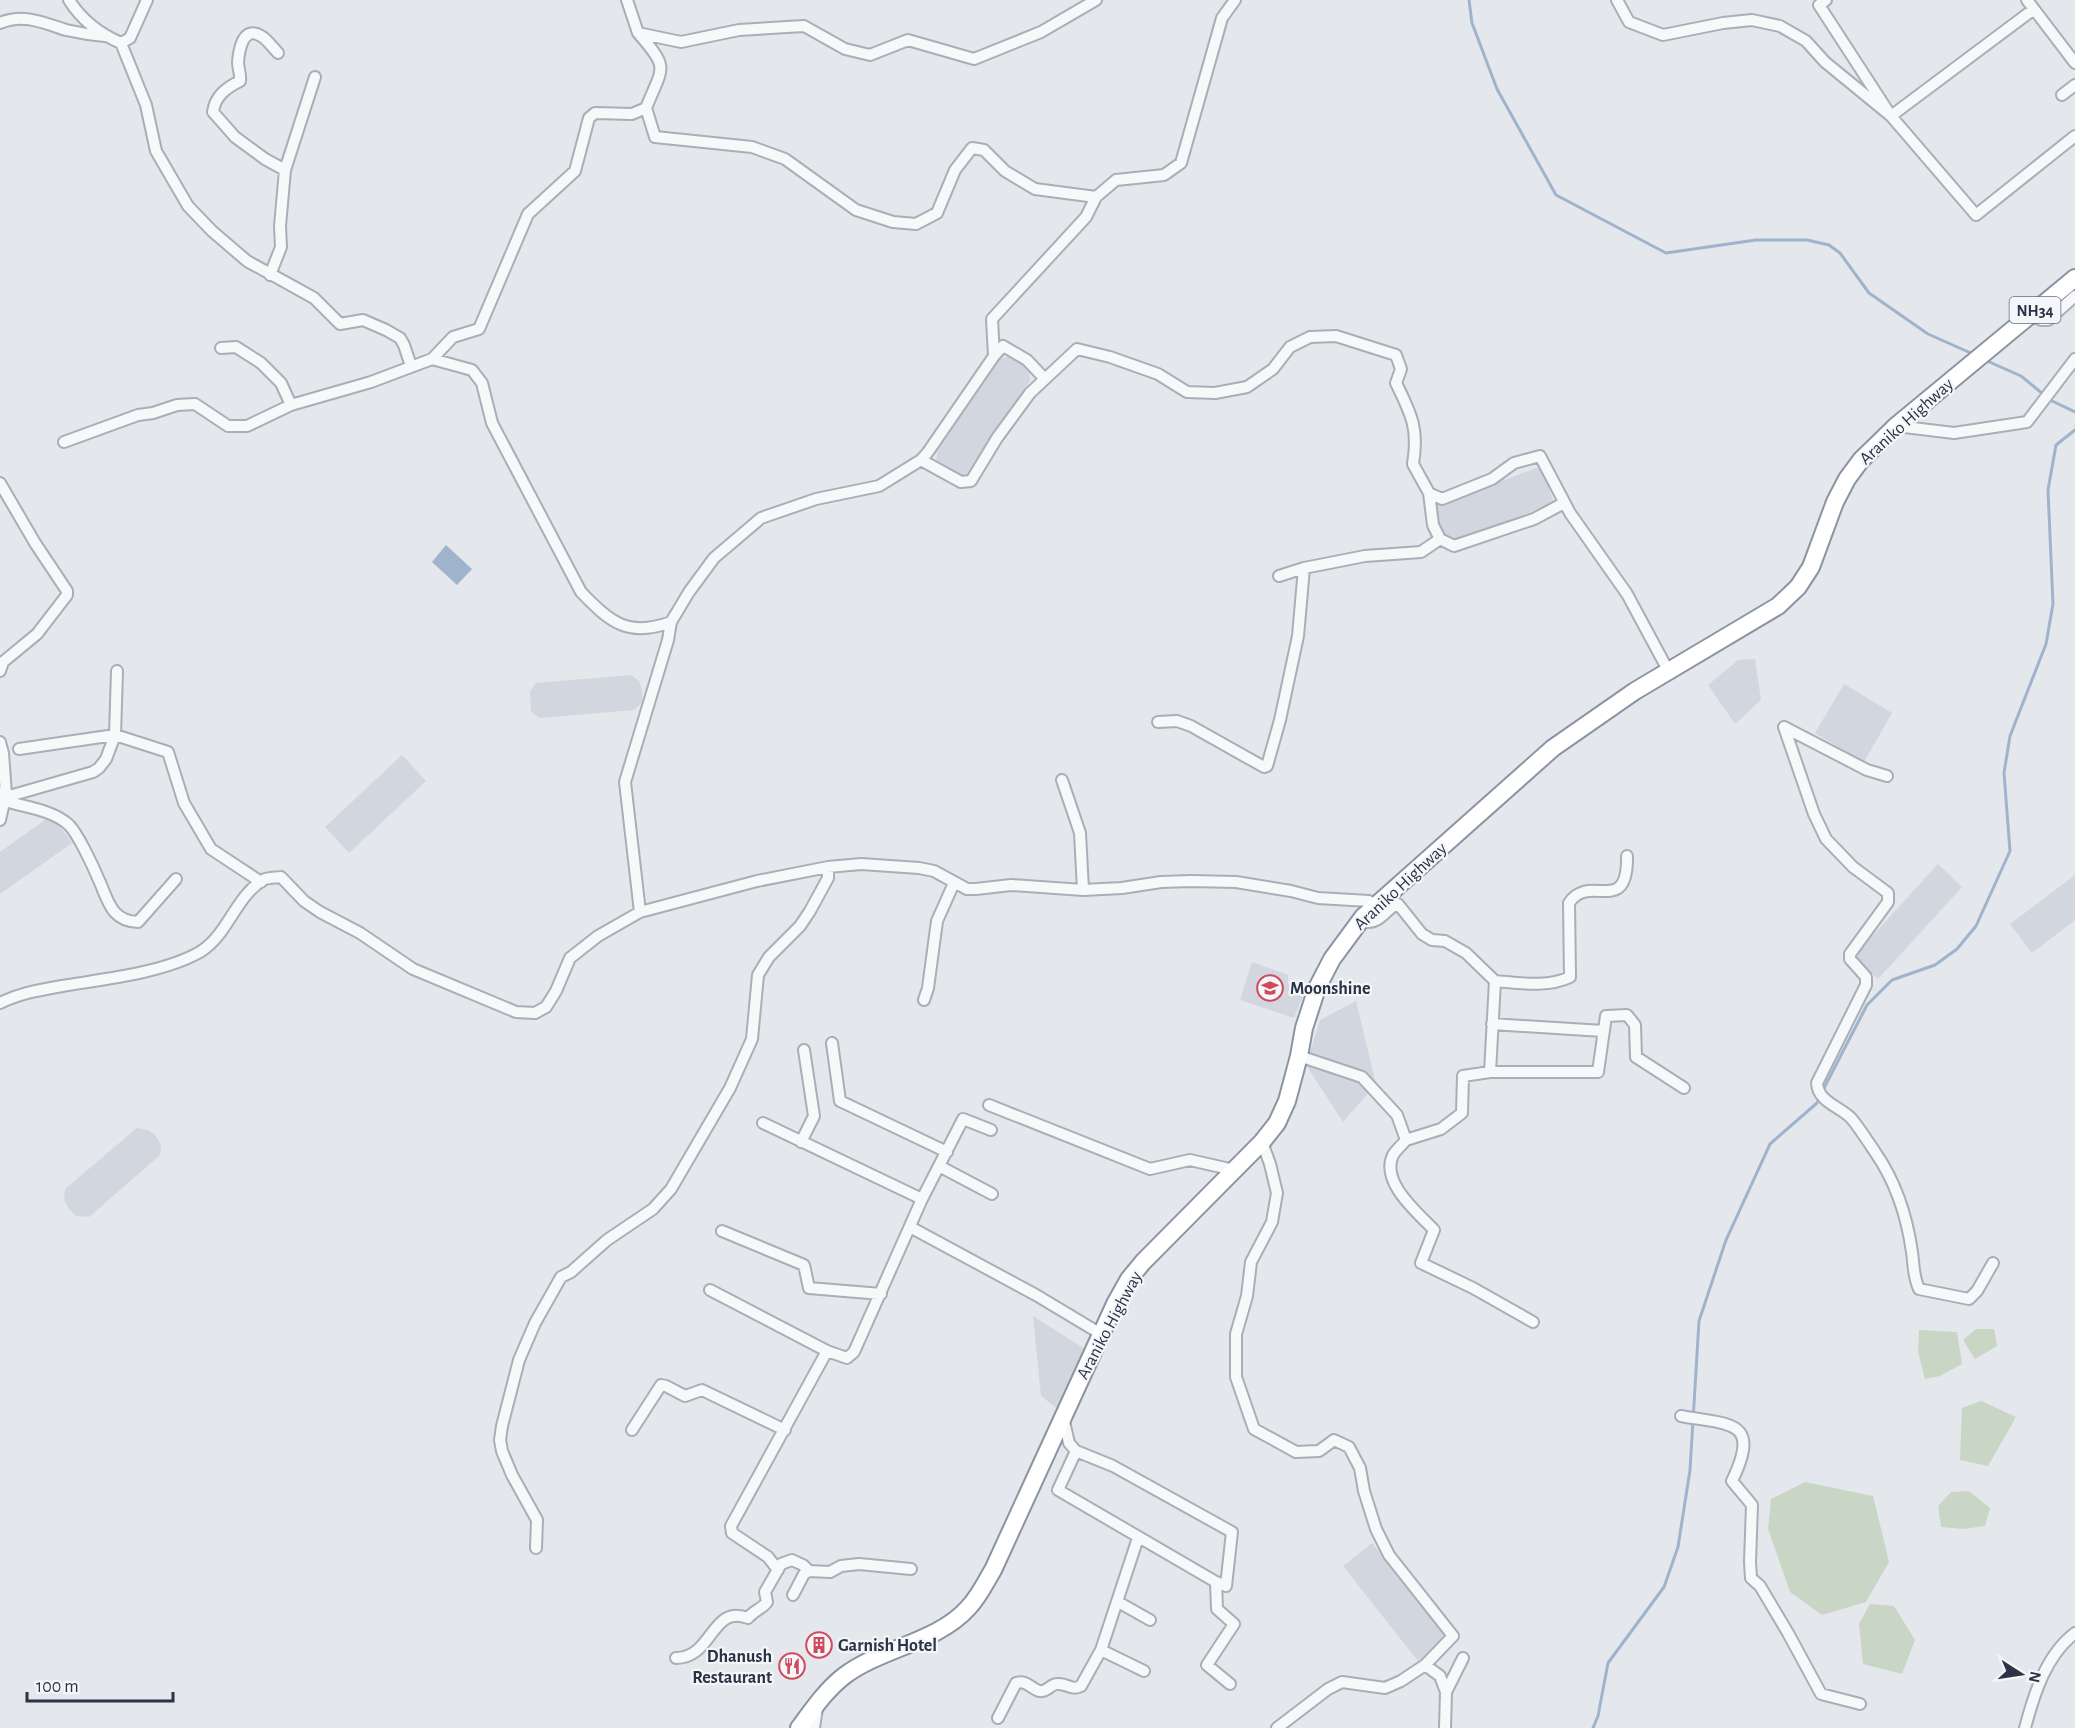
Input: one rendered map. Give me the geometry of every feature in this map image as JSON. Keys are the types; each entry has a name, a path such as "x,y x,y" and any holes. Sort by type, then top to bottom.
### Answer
{"highway":[{"name":"Araniko Highway","path":"799,1728 832,1686 860,1666 944,1626 968,1609 980,1593 993,1570 1062,1417 1129,1279 1262,1142 1277,1123 1287,1101 1304,1028 1317,988 1332,959 1363,917 1553,748 1635,691 1778,606 1798,587 1811,567 1835,502 1847,478 1861,460 1896,426 2075,278"}],"street":[{"path":"69,0 83,17 105,36"},
{"path":"121,43 130,38 147,0"},
{"path":"627,0 638,33 661,63 661,72 646,108 655,137 752,147 785,159 856,210 893,222 916,224 937,213 955,170 972,148 984,150 1005,171 1035,189 1096,197"},
{"path":"638,33 681,42 739,30 804,26 845,49 870,55 908,40 974,59 1041,32 1096,0"},
{"path":"994,356 992,320 1086,217 1096,197 1116,180 1164,175 1181,164 1222,18 1235,0"},
{"path":"1617,0 1629,22 1663,35 1723,23 1752,20 1780,26 1806,41 1825,62 1891,116"},
{"path":"1826,0 1819,6 1891,116 1976,215 2075,136"},
{"path":"2027,0 2075,63"},
{"path":"1891,116 2034,9"},
{"path":"0,23 17,19 33,19 75,32 105,36 121,43 146,105 156,151 188,206 212,231 247,261 314,298 340,324 370,321 400,338 411,366"},
{"path":"278,53 260,35 250,33 245,36 239,47 240,81 225,89 214,104 213,112 235,138 285,170"},
{"path":"270,274 281,247 280,226 285,170 315,77"},
{"path":"2062,95 2075,85"},
{"path":"64,442 138,415 177,405 195,404 230,427 250,426 291,405 371,382 432,359 453,337 479,329 528,213 575,171 589,118 595,113 632,114 646,108"},
{"path":"2030,315 2041,320 2048,320 2075,296"},
{"path":"921,460 961,482 971,481 1030,393 1077,349 1110,357 1158,374 1187,392 1215,393 1247,387 1273,369 1290,347 1310,337 1336,336 1396,355 1401,369 1396,383 1411,414 1417,442 1413,464 1429,493 1433,525 1440,539 1454,546 1534,519 1564,502"},
{"path":"640,912 625,782 668,640 671,622 714,558 761,518 816,499 879,486 921,460 1003,346 1027,360 1044,378"},
{"path":"222,348 236,347 261,363 282,383 291,405"},
{"path":"432,359 472,370 482,383 492,423 581,592 602,615 618,625 636,628 659,626 671,622"},
{"path":"1896,426 1954,433 2027,422 2075,359"},
{"path":"1429,493 1442,499 1492,479 1514,463 1540,456 1549,469 1564,502 1627,594 1669,672"},
{"path":"0,483 35,543 67,591 67,595 37,634 1,664"},
{"path":"1278,576 1304,568 1378,554 1421,552 1440,539"},
{"path":"1158,722 1177,722 1191,726 1264,767 1267,766 1280,720 1298,636 1304,568"},
{"path":"4,796 93,772 106,759 115,735 117,671"},
{"path":"1887,776 1867,770 1784,727 1814,813 1826,839 1853,867 1888,893 1889,898 1850,954 1850,959 1866,977 1866,985 1818,1083 1821,1094 1851,1119 1892,1179 1902,1207 1918,1289 1969,1299 1977,1291 1993,1263"},
{"path":"19,749 115,735 168,752 184,803 211,849 261,882"},
{"path":"0,742 3,753 4,796 0,820"},
{"path":"1062,780 1080,833 1083,890"},
{"path":"4,796 60,817 71,827 98,877 111,908 121,918 138,921 176,879"},
{"path":"1363,917 1367,922 1372,922 1393,905 1398,904 1422,934 1432,940 1445,941 1466,953 1495,981 1538,984 1560,982 1570,977 1569,903 1579,893 1616,890 1622,887 1625,881 1627,856"},
{"path":"0,1003 18,994 128,975 174,963 200,951 221,933 248,893 265,879 281,878 304,901 360,933 413,969 516,1012 535,1013 546,1007 556,991 570,958 598,936 640,912 757,881 828,867 861,864 919,868 934,871 954,884 967,889 1011,885 1083,890 1122,888 1161,882 1236,882 1318,898 1369,901 1376,905"},
{"path":"536,1548 537,1520 512,1475 502,1452 500,1440 519,1360 535,1323 561,1276 571,1272 607,1240 653,1209 671,1190 730,1088 752,1039 758,975 769,957 800,926 810,911 828,878 828,867"},
{"path":"924,1000 928,988 937,921 954,884"},
{"path":"1490,1072 1495,981"},
{"path":"0,990 18,994"},
{"path":"1533,1322 1473,1288 1421,1263 1434,1230 1393,1184 1389,1168 1393,1154 1406,1140 1442,1129 1462,1113 1463,1076 1490,1072 1598,1072 1606,1016 1627,1015 1635,1025 1636,1058 1684,1088"},
{"path":"1492,1024 1603,1031"},
{"path":"832,1043 840,1101 947,1152"},
{"path":"801,1142 814,1116 804,1050"},
{"path":"1299,1056 1362,1077 1397,1116 1406,1140"},
{"path":"989,1105 1150,1168 1190,1160 1234,1170"},
{"path":"710,1290 827,1351 847,1358 854,1352 922,1199 963,1119 991,1130"},
{"path":"763,1123 922,1199"},
{"path":"1262,1142 1277,1193 1272,1222 1251,1262 1247,1296 1236,1334 1236,1377 1254,1429 1296,1452 1319,1451 1334,1440 1349,1447 1360,1468 1364,1491 1376,1529 1389,1555 1453,1636 1425,1665 1401,1681 1385,1688 1342,1682 1328,1689 1277,1728"},
{"path":"939,1166 992,1194"},
{"path":"910,1227 1036,1295 1101,1334"},
{"path":"722,1231 804,1265 809,1288 881,1294"},
{"path":"778,1570 768,1557 732,1533 731,1526 827,1351"},
{"path":"632,1430 661,1385 685,1396 702,1390 785,1430"},
{"path":"1681,1416 1724,1422 1735,1426 1743,1436 1744,1450 1732,1481 1752,1505 1751,1578 1760,1586 1821,1695 1860,1704"},
{"path":"1062,1417 1069,1443 1076,1451 1113,1466 1232,1532 1226,1586 1138,1538 1058,1490 1076,1451"},
{"path":"998,1718 1016,1683 1025,1682 1040,1691 1045,1691 1058,1684 1076,1689 1081,1686 1101,1650 1138,1538"},
{"path":"676,1658 695,1651 703,1645 726,1617 737,1614 748,1618 763,1608 767,1602 765,1592 781,1564 792,1560 809,1571 830,1572 842,1566 859,1564 911,1569"},
{"path":"793,1595 801,1579 809,1571"},
{"path":"1216,1582 1217,1609 1234,1624 1207,1665 1230,1684"},
{"path":"1118,1602 1150,1620"},
{"path":"2025,1728 2032,1703 2058,1648 2075,1634"},
{"path":"1101,1650 1144,1671"},
{"path":"1446,1692 1463,1658"},
{"path":"1425,1665 1440,1676 1446,1692 1445,1728"},
{"path":"814,1728 818,1702"}],"shaded area":[{"path":"1010,356 1022,361 1029,370 1030,381 966,475 955,476 936,464 937,452 1000,359"},
{"path":"1541,466 1554,503 1446,544 1432,507"},
{"path":"1755,659 1761,700 1735,724 1708,685 1738,660"},
{"path":"631,675 639,681 642,691 642,702 634,710 539,718 531,711 530,691 536,683"},
{"path":"1844,684 1892,713 1864,762 1815,733"},
{"path":"402,755 426,781 349,853 325,827"},
{"path":"52,815 72,843 0,894 0,852"},
{"path":"1938,864 1962,887 1878,979 1853,957"},
{"path":"2075,875 2075,920 2032,953 2010,924"},
{"name":"Moonshine","path":"1252,962 1288,975 1288,984 1305,991 1294,1018 1240,1000"},
{"path":"1356,1001 1376,1084 1343,1122 1306,1065 1320,1020"},
{"path":"137,1128 148,1130 156,1136 161,1145 160,1155 89,1217 76,1216 64,1200 65,1189"},
{"path":"1033,1316 1088,1351 1059,1410 1041,1396"},
{"path":"1372,1543 1447,1638 1418,1661 1343,1566"}],"green space":[{"path":"1976,1329 1994,1329 1997,1346 1975,1359 1963,1340"},
{"path":"1919,1330 1957,1332 1962,1364 1940,1376 1925,1379 1918,1352"},
{"path":"1981,1401 2016,1417 1988,1466 1960,1460 1962,1408"},
{"path":"1805,1482 1873,1496 1889,1562 1866,1602 1822,1615 1790,1592 1768,1529 1771,1499"},
{"path":"1969,1491 1990,1508 1985,1526 1963,1529 1941,1527 1938,1506 1951,1492"},
{"path":"1870,1604 1894,1606 1915,1640 1902,1674 1863,1664 1859,1624"}],"water":[{"path":"446,545 472,569 457,585 432,562"}],"waterway":[{"path":"1469,0 1472,23 1497,89 1556,195 1666,253 1756,240 1807,240 1829,245 1840,253 1869,293 1928,334 1973,354"},
{"path":"1985,360 2021,376 2043,394"},
{"path":"2048,399 2075,412"},
{"path":"1823,1090 1867,1005 1892,980 1935,965 1957,949 1976,926 2010,851 2004,773 2010,736 2046,644 2053,604 2048,490 2056,445 2075,430"},
{"path":"1593,1728 1598,1716 1608,1663 1664,1587 1678,1547 1690,1470 1699,1321 1726,1240 1770,1144 1817,1103 1820,1096"}],"place":[{"name":"Moonshine","path":"1270,988"},
{"name":"Garnish Hotel","path":"819,1645"},
{"name":"Dhanush Restaurant","path":"792,1666"}]}
